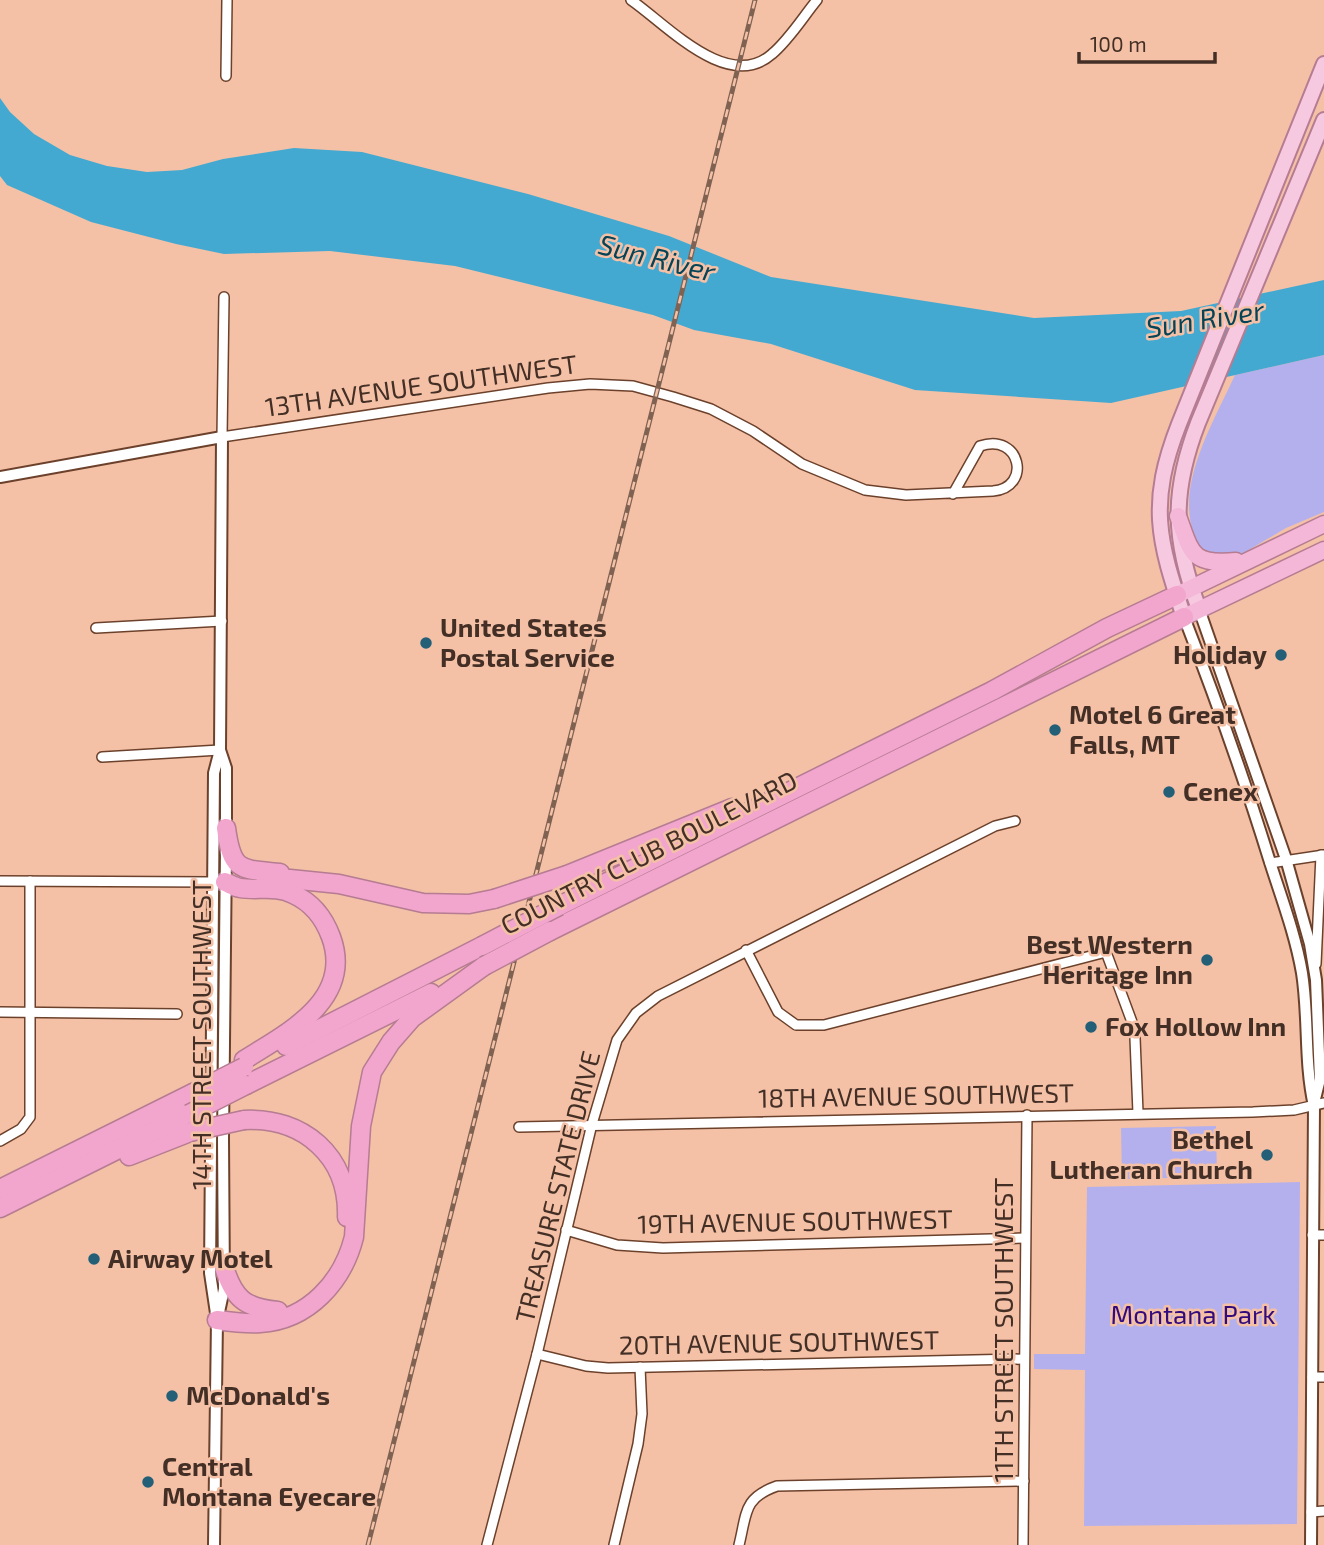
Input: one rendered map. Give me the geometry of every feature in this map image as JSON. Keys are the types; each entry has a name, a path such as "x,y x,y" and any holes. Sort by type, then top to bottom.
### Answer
{"highway":[{"path":"1178,516 1190,550 1198,557 1220,562 1245,560"},
{"name":"COUNTRY CLUB BOULEVARD","path":"3,1196 190,1123 245,1071 559,906 992,691 1107,628 1324,524"},
{"name":"COUNTRY CLUB BOULEVARD","path":"3,1196 35,1172 198,1090 484,966 1192,613 1324,550"},
{"path":"219,882 241,878 310,881 339,884 423,903 469,904 567,876 766,795 792,789"},
{"path":"226,828 232,857 246,870 289,874 310,881"},
{"path":"219,882 241,888 276,889 299,897 321,916 334,944 336,963 333,978 317,1008 245,1071"},
{"path":"217,1320 243,1323 276,1321 311,1305 330,1287 350,1254 354,1237 360,1126 372,1072 391,1042 412,1018 484,966"},
{"path":"190,1123 260,1119 287,1125 310,1137 333,1162 346,1197 347,1227 337,1263 324,1282 309,1295 278,1311 242,1314 217,1320"},
{"path":"224,1267 233,1292 243,1301 258,1310 278,1311"}],"main road":[{"path":"1192,613 1164,552 1159,518 1160,487 1179,424 1324,64"},
{"path":"1184,591 1178,516 1185,461 1198,423 1324,120"}],"street":[{"path":"226,76 227,0"},
{"path":"632,0 704,56 731,65 748,66 771,56 817,0"},
{"name":"14TH STREET SOUTHWEST","path":"217,1320 224,1289 224,1267 219,882 214,773 220,750 225,297"},
{"name":"13TH AVENUE SOUTHWEST","path":"0,477 222,437 590,383 633,386 710,409 753,430 802,464 865,489 906,495 953,494 1001,491 1014,480 1017,463 1010,449 994,443 977,449 953,494"},
{"path":"1192,613 1286,859 1310,944 1316,980"},
{"path":"1192,613 1223,720 1291,925 1302,973 1308,1079 1319,1104"},
{"path":"96,628 222,621"},
{"path":"102,757 220,750"},
{"name":"14TH STREET SOUTHWEST","path":"214,1545 217,1320 211,1273 219,882 226,828 226,768 220,750"},
{"name":"TREASURE STATE DRIVE","path":"487,1545 593,1124 617,1040 636,1013 658,996 746,950 995,826 1015,821"},
{"path":"1270,863 1323,855 1316,980 1320,1079 1318,1235 1312,1377 1311,1545"},
{"path":"0,881 219,882"},
{"path":"0,1141 21,1129 30,1117 30,881"},
{"path":"746,950 778,1012 796,1026 824,1025 1107,952 1132,1022 1138,1113"},
{"path":"0,1012 177,1014"},
{"name":"18TH AVENUE SOUTHWEST","path":"519,1127 1254,1112 1294,1110 1319,1104"},
{"name":"11TH STREET SOUTHWEST","path":"1023,1545 1027,1115"},
{"name":"19TH AVENUE SOUTHWEST","path":"566,1230 617,1245 663,1248 1025,1238"},
{"name":"20TH AVENUE SOUTHWEST","path":"537,1354 586,1366 640,1367 1023,1359"},
{"path":"614,1545 638,1444 642,1414 640,1367"},
{"path":"1312,1377 1324,1377"},
{"path":"739,1545 748,1507 758,1493 777,1486 1024,1481"},
{"path":"1311,1512 1324,1511"}],"green space":[{"path":"1324,355 1324,512 1286,528 1235,558 1208,557 1195,536 1189,514 1190,491 1204,442 1235,375"},
{"path":"1216,1126 1217,1177 1122,1179 1121,1128"},
{"name":"Montana Park","path":"1300,1182 1297,1524 1084,1526 1085,1370 1034,1369 1034,1354 1085,1354 1087,1187"}],"water":[{"name":"Sun River","path":"0,98 10,112 34,134 70,155 107,166 147,172 182,170 223,159 294,148 362,152 528,194 669,236 771,277 1034,318 1181,311 1324,280 1324,355 1111,403 915,390 771,344 694,330 653,315 455,266 330,251 224,254 91,222 7,185 0,176"}],"railway":[{"path":"368,1545 755,0"}],"place":[{"name":"United States Postal Service","path":"426,643"},
{"name":"Holiday","path":"1281,655"},
{"name":"Motel 6 Great Falls, MT","path":"1055,730"},
{"name":"Cenex","path":"1169,792"},
{"name":"Best Western Heritage Inn","path":"1207,960"},
{"name":"Fox Hollow Inn","path":"1091,1027"},
{"name":"Bethel Lutheran Church","path":"1267,1155"},
{"name":"Airway Motel","path":"94,1259"},
{"name":"McDonald's","path":"172,1396"},
{"name":"Central Montana Eyecare","path":"148,1482"}]}
